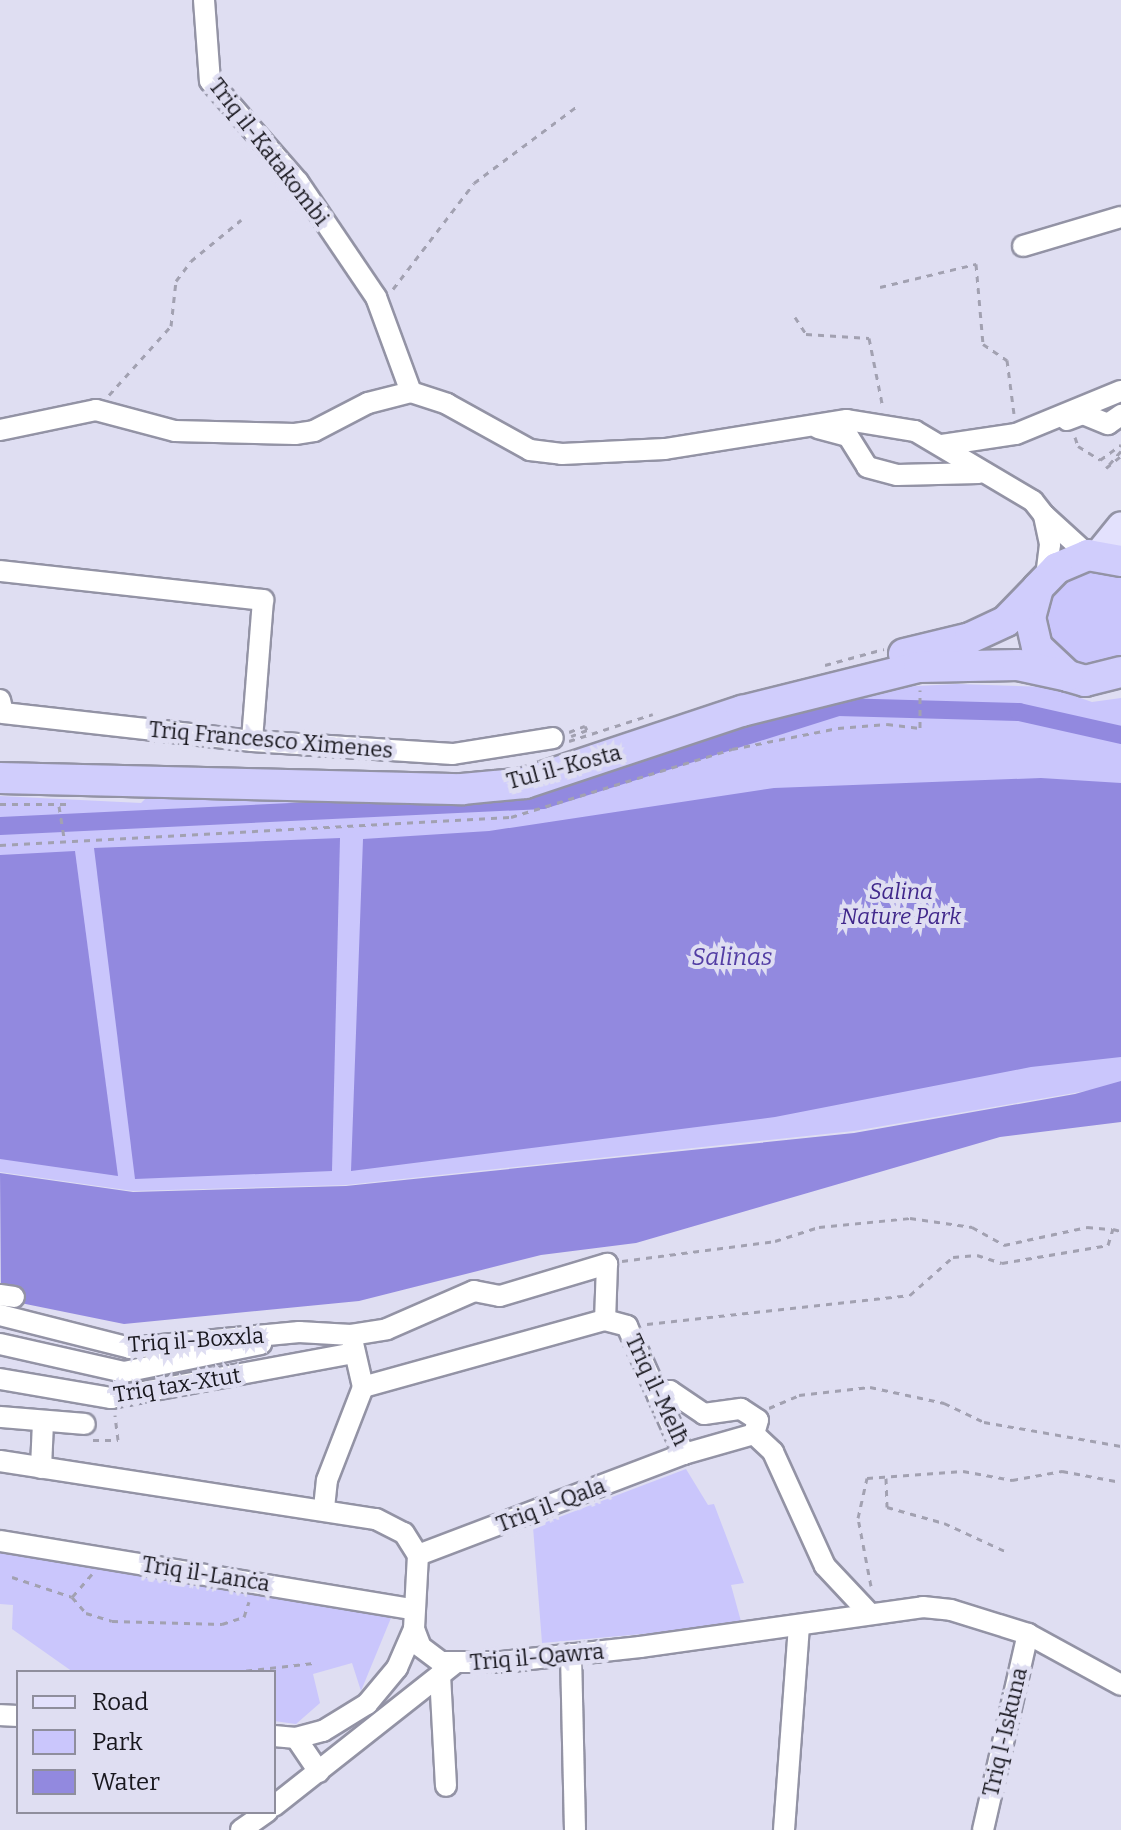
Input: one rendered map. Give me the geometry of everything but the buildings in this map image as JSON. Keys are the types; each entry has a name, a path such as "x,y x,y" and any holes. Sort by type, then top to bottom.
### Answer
{"highway":[{"name":"Tul il-Kosta","path":"0,770 440,778 505,773 783,682 970,638 1006,621 1069,560 1102,557"},
{"path":"1042,583 1032,633 1044,655 1068,676"},
{"name":"Tul il-Kosta","path":"0,778 478,788 525,783 742,711 919,667 1018,665 1085,681 1121,672"}],"main road":[{"path":"1102,557 1121,525"}],"street":[{"name":"Triq il-Katakombi","path":"204,0 210,81 298,182 382,314 411,392"},
{"path":"1023,246 1121,217"},
{"path":"950,451 1016,434 1121,391"},
{"path":"0,430 96,410 175,431 295,434 314,431 368,403 411,392 447,404 530,450 562,454 665,449 847,420 915,431 950,451 979,473 1033,501 1044,515 1102,557"},
{"path":"950,451 1026,438 1083,414 1108,424 1121,415"},
{"path":"815,427 848,436 867,467 897,475 979,473"},
{"path":"861,457 866,437 880,427"},
{"path":"1042,583 1050,544 1044,515"},
{"path":"0,571 263,600 252,741"},
{"name":"Triq Francesco Ximenes","path":"0,700 3,713 252,741 453,754 553,738"},
{"path":"324,1508 327,1480 363,1387 352,1344 474,1291 500,1296 607,1264 605,1320"},
{"name":"Triq il-Boxxla","path":"0,1315 130,1348 299,1332 352,1344"},
{"path":"363,1387 605,1320 627,1326"},
{"name":"Triq il-Melħ","path":"627,1326 684,1454 756,1427"},
{"name":"Triq il-Boxxla","path":"0,1344 124,1372 231,1354 299,1332"},
{"name":"Triq tax-Xtut","path":"0,1379 111,1398 352,1344"},
{"path":"658,1396 670,1391 704,1414 741,1409 773,1452 825,1566 858,1596 870,1614"},
{"path":"0,1417 85,1424"},
{"path":"41,1468 43,1422"},
{"name":"Triq il-Qala","path":"418,1555 684,1454"},
{"path":"0,1461 324,1508 376,1519 404,1533 418,1555 413,1619 397,1668 367,1704 323,1731 296,1738 276,1736"},
{"name":"Triq il-Lanċa","path":"0,1541 255,1582 413,1619"},
{"name":"Triq il-Qawra","path":"413,1619 421,1647 447,1670 799,1628 894,1608 951,1610 1028,1634 1121,1685"},
{"path":"784,1830 799,1628"},
{"name":"Triq l-Iskuna","path":"983,1830 1028,1634"},
{"path":"571,1654 575,1830"},
{"path":"276,1804 447,1670"},
{"path":"446,1786 447,1670"},
{"path":"296,1738 319,1772"},
{"path":"241,1830 264,1814"}],"path":[{"path":"382,314 397,278 474,183 576,107"},
{"path":"96,410 171,326 176,281 191,261 241,220"},
{"path":"880,287 976,264 983,344 1007,360 1016,434"},
{"path":"795,317 806,334 869,338 880,427"},
{"path":"1072,428 1078,446 1100,460 1121,445"},
{"path":"920,691 920,728"},
{"path":"0,804 59,805 65,842 0,845"},
{"path":"607,1264 775,1241 819,1227 910,1218 972,1227 1004,1245 1087,1227 1121,1231"},
{"path":"627,1326 755,1317 910,1295 953,1257 977,1255 1002,1263 1108,1245 1113,1229"},
{"path":"756,1427 779,1401 799,1395 870,1387 944,1403 984,1422 1121,1446"},
{"path":"858,1596 873,1585 858,1518 860,1498 867,1478 963,1471 1012,1480 1062,1471 1121,1482"},
{"path":"886,1478 887,1507 944,1523 1005,1551"},
{"path":"72,1597 110,1559"},
{"path":"12,1577 72,1597 86,1613 112,1621 222,1624 244,1617 255,1582"},
{"path":"252,1670 313,1663"}],"green space":[{"path":"1085,569 1121,577 1121,660 1110,666 1078,666 1052,646 1044,614 1057,585"},
{"name":"Salina Nature Park","path":"957,684 1049,687 1092,702 1121,698 1121,1085 854,1131 346,1185 133,1191 0,1172 0,796 141,803 147,797 446,794 838,696 877,688"},
{"path":"686,1469 708,1505 714,1504 744,1583 731,1585 742,1625 542,1643 533,1527"},
{"path":"0,1549 391,1618 361,1691 352,1663 313,1674 320,1703 296,1724 276,1721 276,1670 70,1670 12,1629 13,1605 0,1604"}],"water":[{"name":"Salinas","path":"1041,778 1121,783 1121,1057 1031,1067 775,1117 351,1171 363,839 489,831 774,788"},
{"path":"340,838 332,1171 135,1179 94,848"},
{"path":"75,851 118,1176 0,1159 0,855"},
{"path":"1121,1081 1121,1122 1000,1137 636,1243 541,1255 359,1301 124,1324 1,1299 0,1173 133,1192 346,1186 854,1133 1075,1094"}],"waterway":[{"path":"0,826 543,800 838,707 1019,712 1121,735"}]}
